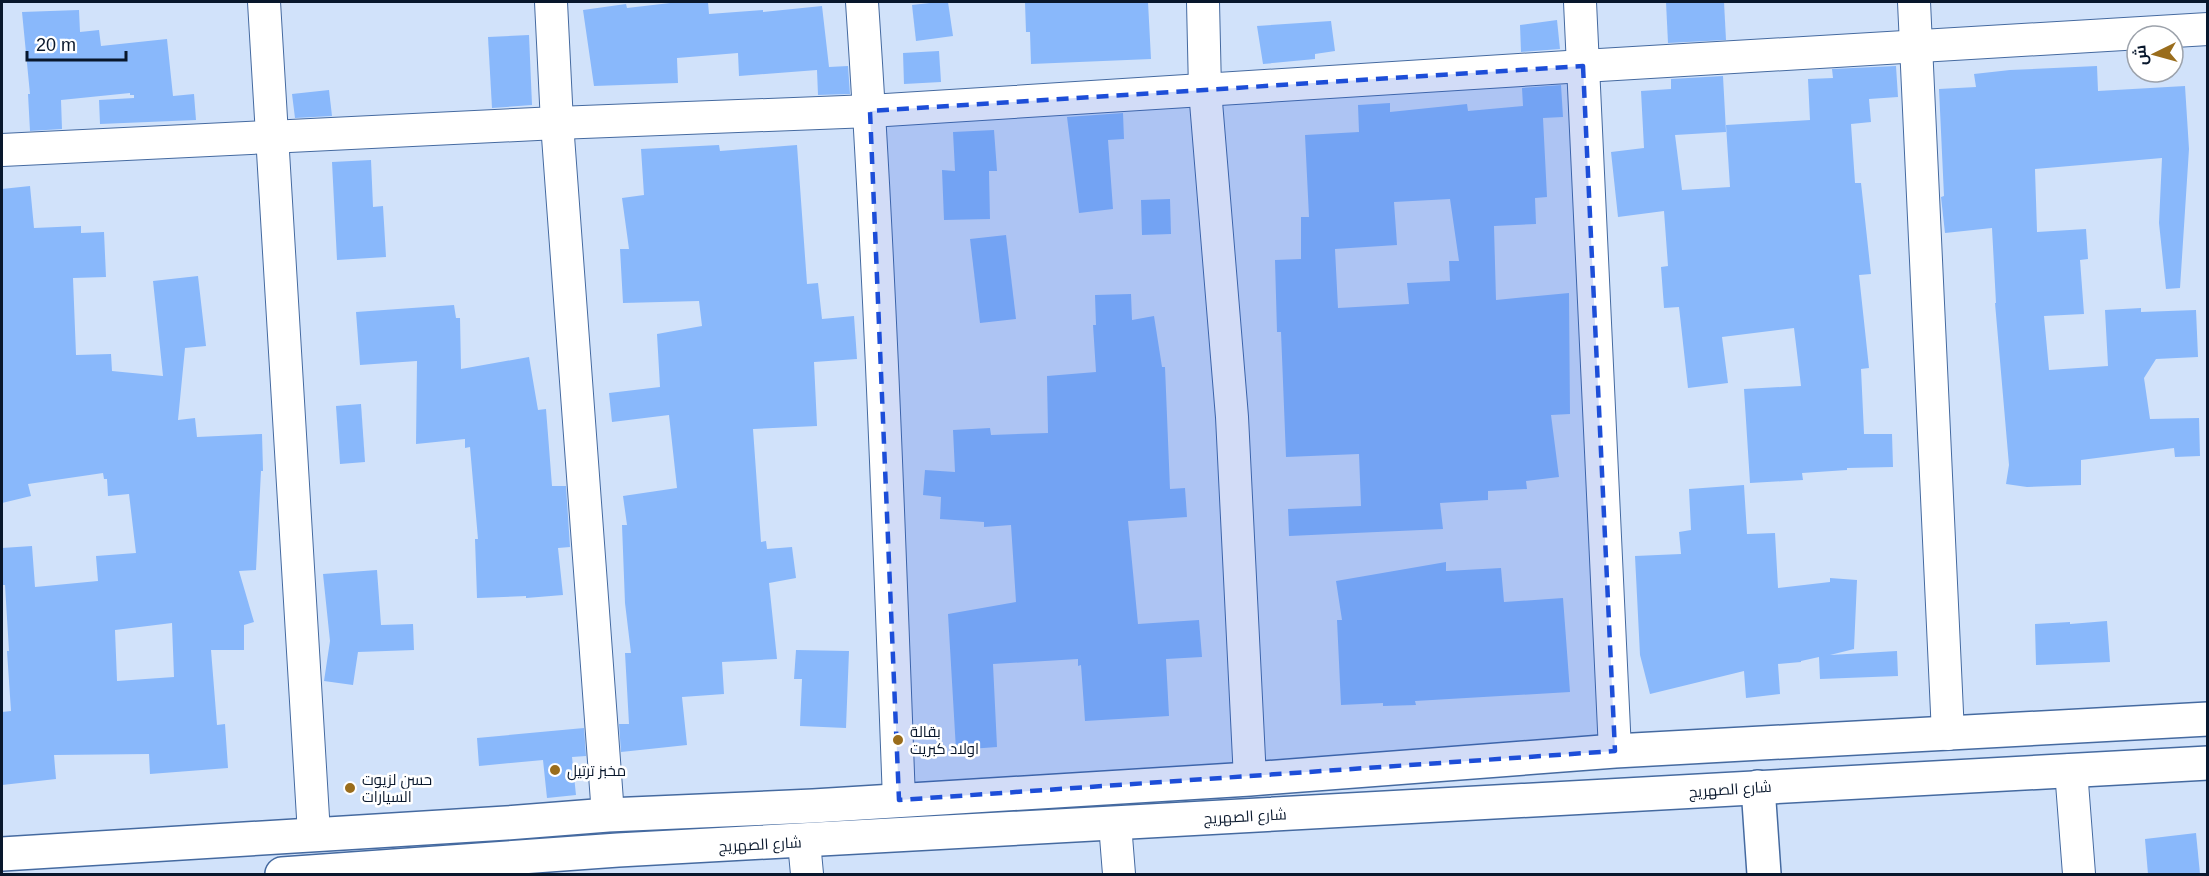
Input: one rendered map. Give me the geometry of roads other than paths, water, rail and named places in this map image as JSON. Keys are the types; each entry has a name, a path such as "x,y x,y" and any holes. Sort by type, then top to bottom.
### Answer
{"main road":[{"path":"2,854 608,815 1250,779 1615,751 2208,719"},
{"name":"شارع الصهريج","path":"282,874 517,866 804,842 2208,763"},
{"path":"1758,787 1764,874"}],"street":[{"path":"264,2 314,834"},
{"path":"551,2 557,123 608,815"},
{"path":"862,2 870,111 886,446 899,800"},
{"path":"1203,2 1205,90 1232,417 1250,779"},
{"path":"1580,2 1615,751"},
{"path":"1914,2 1948,734"},
{"path":"2,150 272,139 557,123 870,111 2208,29"},
{"path":"2071,770 2079,874"},
{"path":"1115,824 1119,874"},
{"path":"804,842 807,874"}],"place":[{"name":"بقالة اولاد كبريت","path":"898,740"},
{"name":"مخبز ترتيل","path":"555,770"},
{"name":"حسن لزيوت السيارات","path":"350,788"}]}
